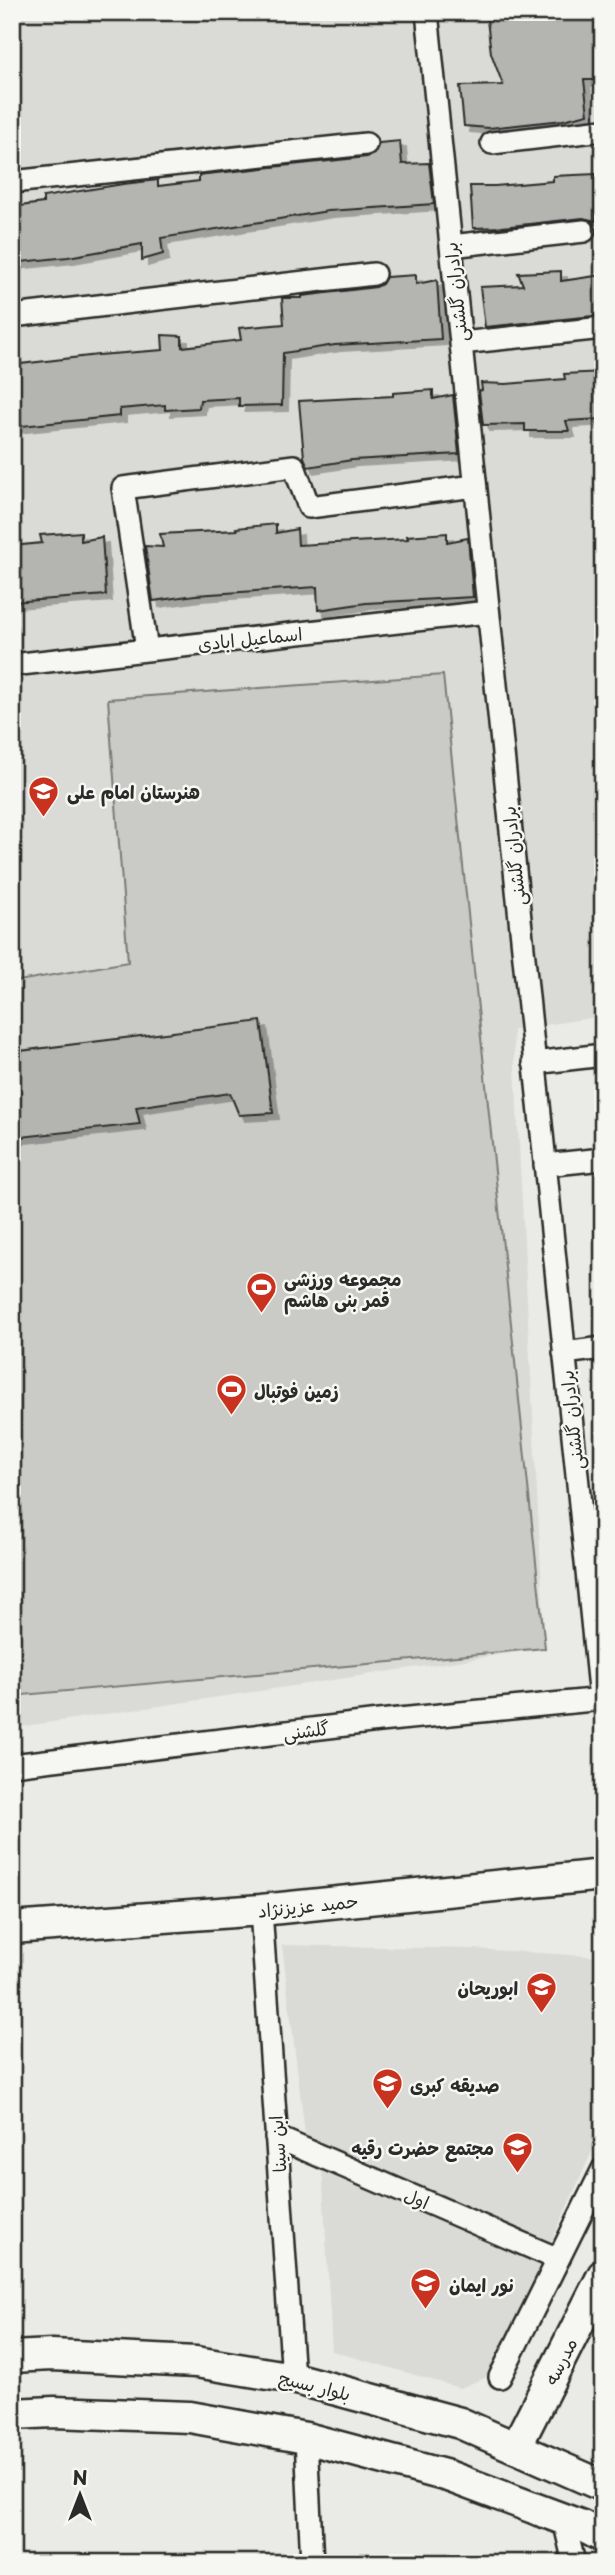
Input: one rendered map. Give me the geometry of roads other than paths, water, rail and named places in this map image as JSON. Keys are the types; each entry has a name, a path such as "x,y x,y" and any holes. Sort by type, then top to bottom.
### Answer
{"main road":[{"name":"حمید عزیزنژاد","path":"12,1928 261,1910 603,1875"},
{"name":"مدرسه","path":"516,2447 603,2275"},
{"name":"بلوار بسیج","path":"12,2357 52,2355 196,2362 293,2378 460,2423 603,2486"},
{"path":"12,2414 54,2412 190,2417 306,2438 448,2476 564,2519 603,2537"}],"street":[{"name":"برادران گلشنی","path":"427,12 564,1353 592,1522 601,1699"},
{"path":"492,143 603,130"},
{"path":"12,182 366,144"},
{"path":"451,246 584,231"},
{"path":"12,316 374,274"},
{"path":"461,343 603,328"},
{"path":"148,650 123,488 294,466 309,507 475,485"},
{"name":"اسماعیل ابادی","path":"12,665 488,611"},
{"path":"534,1063 603,1055"},
{"path":"545,1165 603,1159"},
{"path":"564,1353 603,1348"},
{"name":"گلشنی","path":"12,1765 379,1721 601,1699"},
{"name":"ابن سینا","path":"261,1910 293,2378"},
{"name":"اول","path":"276,2137 558,2259"},
{"path":"500,2377 603,2169"},
{"path":"306,2438 312,2563"},
{"path":"564,2519 574,2563"}],"place":[{"name":"هنرستان امام علی","path":"44,818"},
{"name":"مجموعه ورزشی قمر بنی هاشم","path":"261,1315"},
{"name":"زمین فوتبال","path":"231,1417"},
{"name":"ابوریحان","path":"541,2014"},
{"name":"صدیقه کبری","path":"387,2111"},
{"name":"مجتمع حضرت رقیه","path":"517,2174"},
{"name":"نور ایمان","path":"426,2311"}]}
